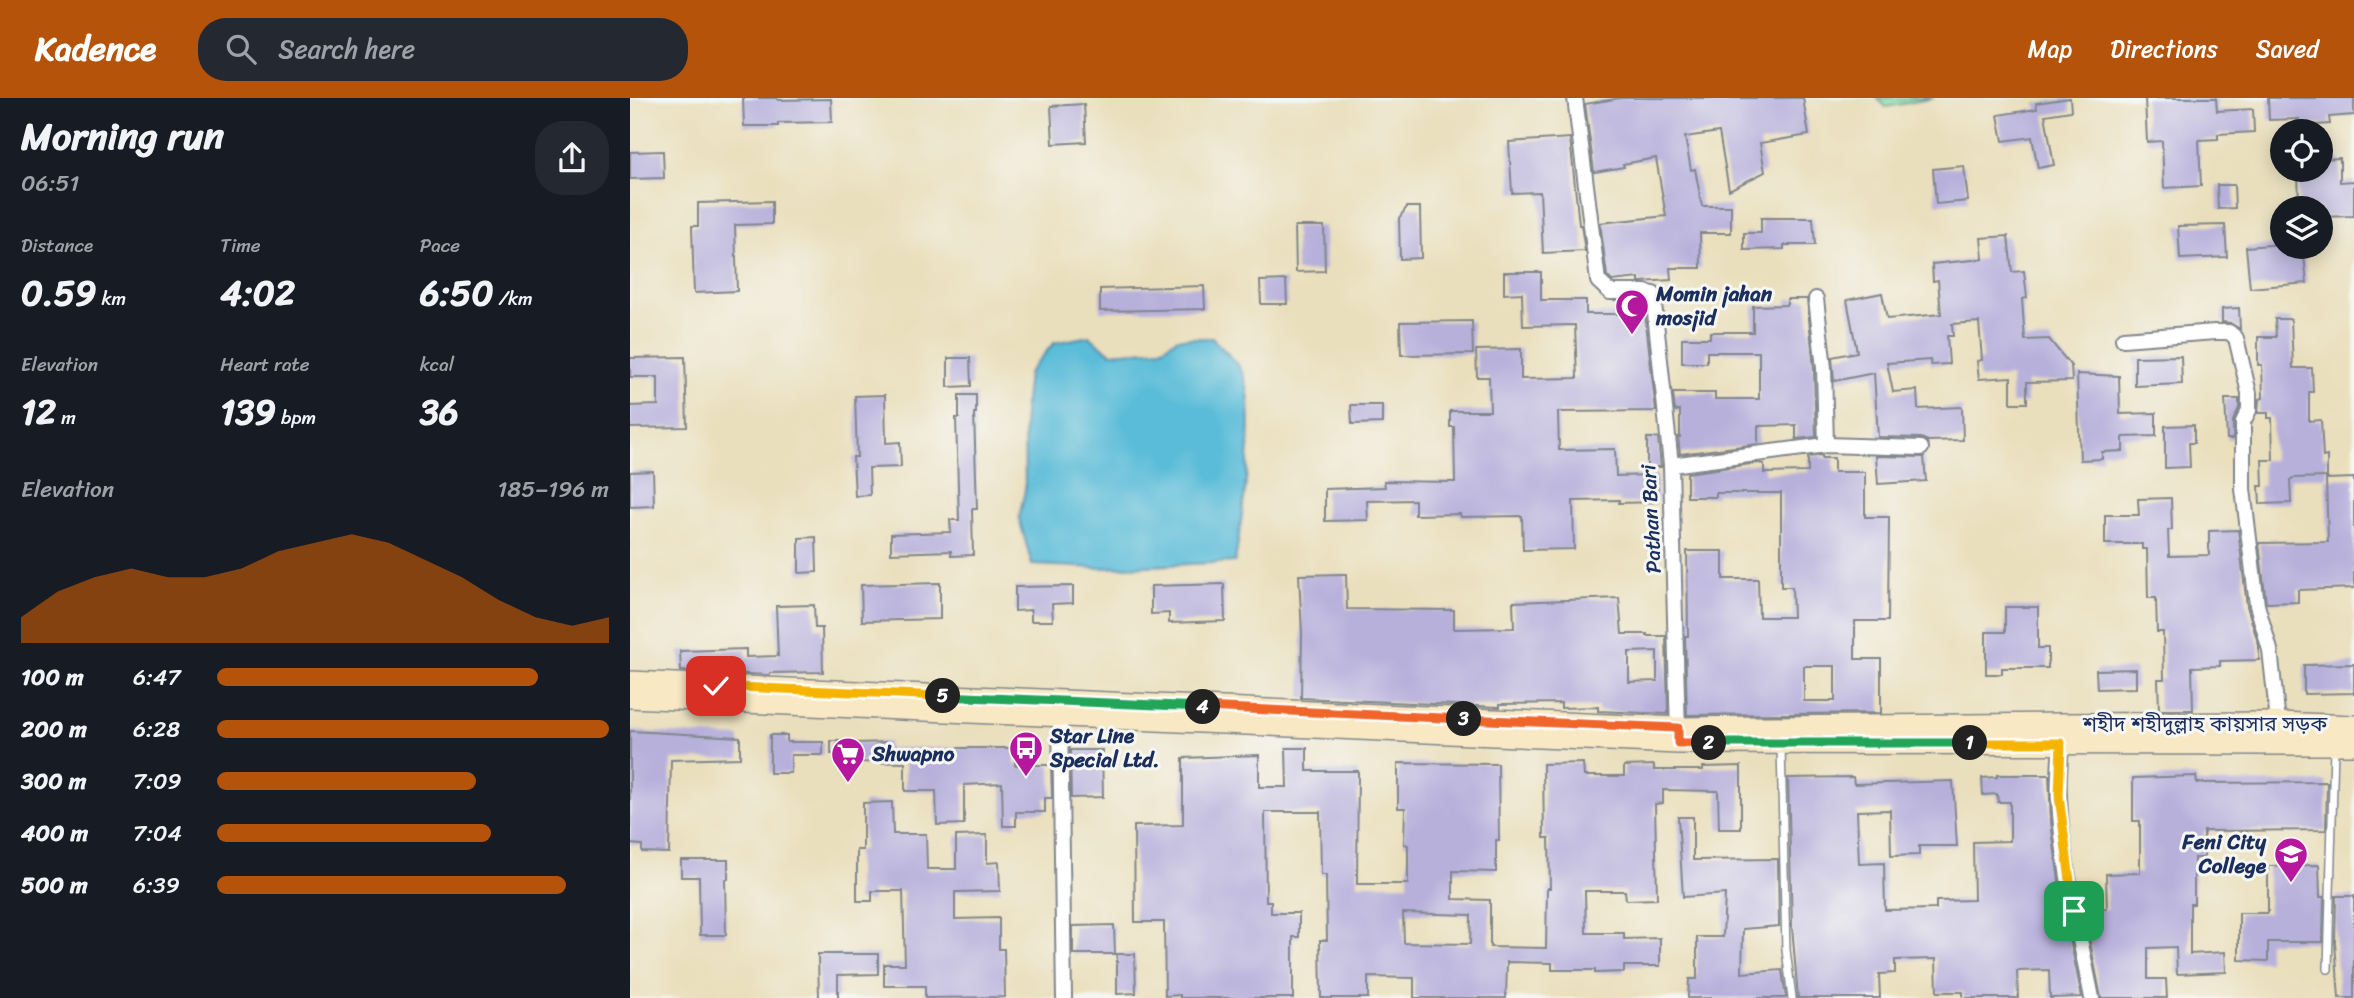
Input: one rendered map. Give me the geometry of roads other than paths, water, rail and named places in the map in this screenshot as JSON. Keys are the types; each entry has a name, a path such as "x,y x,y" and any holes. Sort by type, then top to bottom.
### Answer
{"main road":[{"name":"শহীদ শহীদুল্লাহ কায়সার সড়ক","path":"630,682 1781,742 2061,743 2279,733 2354,726"},
{"name":"শহীদ শহীদুল্লাহ কায়সার সড়ক","path":"630,697 1060,716 1678,735 2279,733 2344,744"}],"street":[{"name":"Pathan Bari","path":"1575,98 1598,281 1610,292 1653,294 1671,466 1678,735"},
{"path":"1816,299 1824,368 1826,445"},
{"path":"2123,338 2229,332 2236,338 2249,393 2249,410 2243,422 2243,489 2257,605 2270,650 2279,733"},
{"path":"1671,466 1826,445 1922,448"},
{"path":"1060,716 1064,998"},
{"path":"2061,743 2059,796 2063,842 2092,998"}],"lane":[{"path":"1781,742 1786,950 1792,998"},
{"path":"2328,968 2344,744"}],"water":[{"path":"1089,336 1111,353 1161,349 1178,338 1212,338 1241,370 1247,386 1249,435 1245,492 1235,562 1102,568 1032,565 1019,518 1025,490 1024,412 1028,373 1054,343"}],"place":[{"name":"Momin jahan mosjid","path":"1632,336"},
{"name":"Star Line Special Ltd.","path":"1026,778"},
{"name":"Shwapno","path":"848,784"},
{"name":"Feni City College","path":"2291,884"}]}
